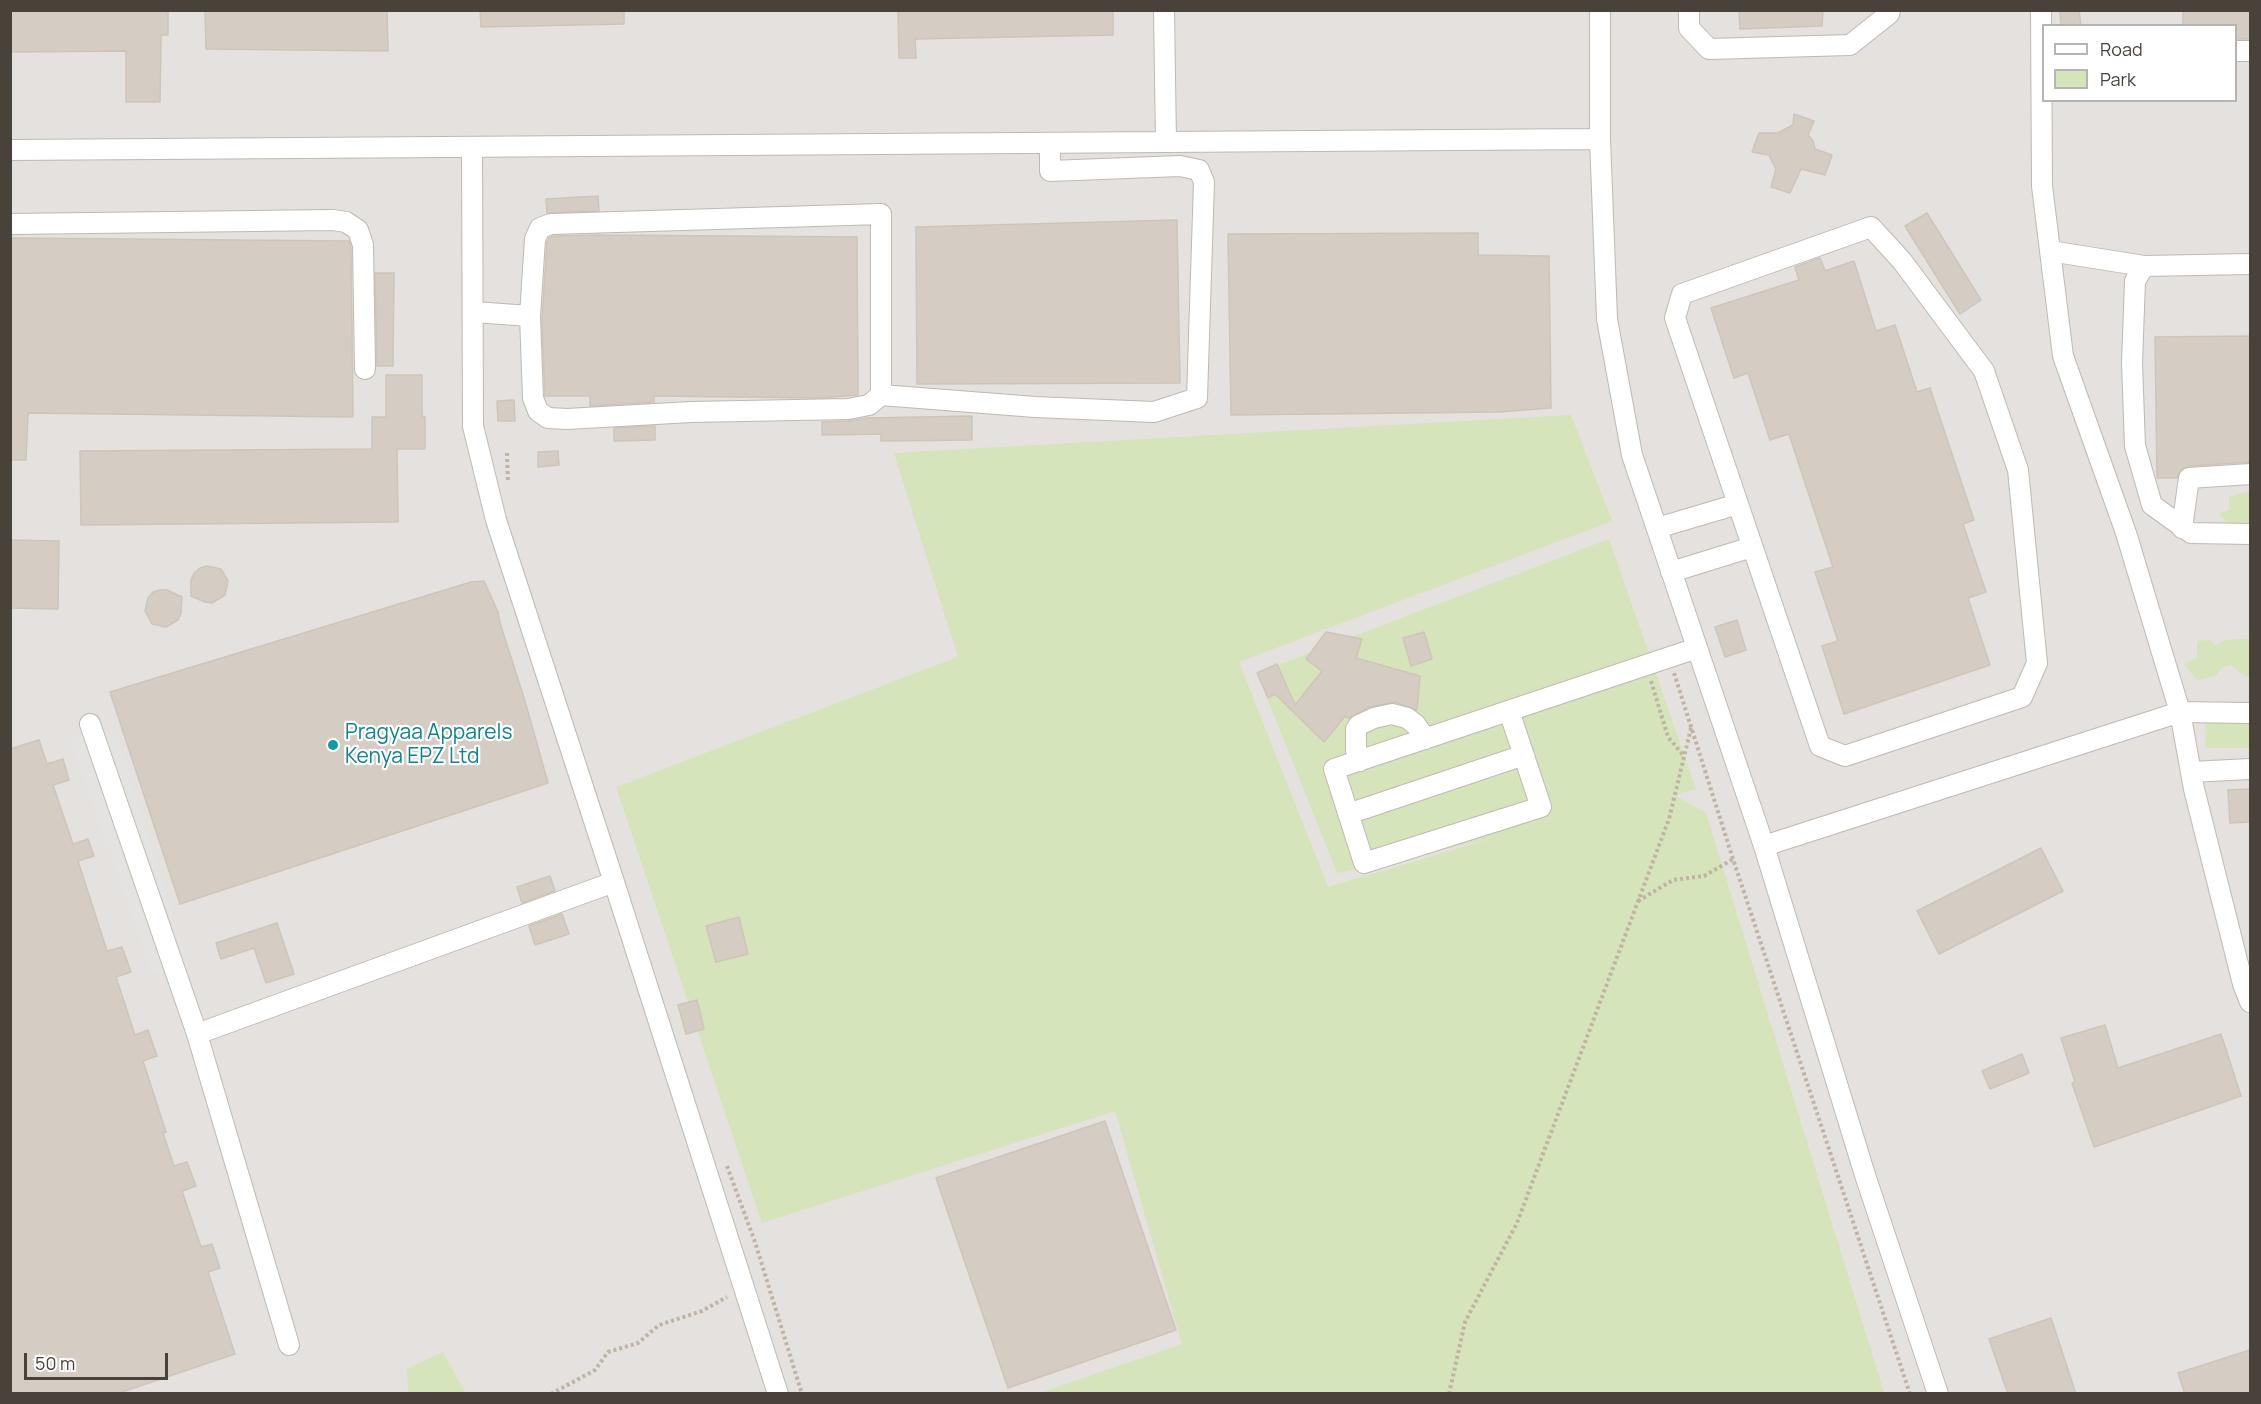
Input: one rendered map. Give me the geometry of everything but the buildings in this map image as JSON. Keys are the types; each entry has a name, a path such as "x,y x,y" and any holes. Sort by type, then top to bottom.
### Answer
{"lane":[{"path":"1164,10 1166,142"},
{"path":"1600,10 1600,139 1607,319 1632,455 1764,846 1865,1175 1938,1394"},
{"path":"1689,10 1689,28 1709,50 1850,45 1889,14 1890,10"},
{"path":"2041,10 2042,186 2063,356 2126,533 2180,712 2191,772 2240,972 2250,1002"},
{"path":"10,150 1600,139"},
{"path":"881,395 880,214 551,224 540,228 534,240 530,316 533,398 538,411 548,418 848,409 870,405 881,395 1035,407 1154,412 1197,398 1204,183 1199,170 1180,166 1050,171 1050,143"},
{"path":"472,147 473,426 496,520 778,1394"},
{"path":"10,224 333,220 346,222 358,230 363,245 365,369"},
{"path":"1871,227 1902,261 1984,371 2018,470 2037,663 2022,697 1845,756 1820,746 1738,504 1675,318 1682,294 1871,227"},
{"path":"2050,251 2144,266 2250,264"},
{"path":"2144,266 2135,281 2132,363 2135,446 2152,505 2191,533 2250,534"},
{"path":"474,312 530,316"},
{"path":"2182,528 2188,478 2250,474"},
{"path":"1657,528 1738,504"},
{"path":"1671,572 1752,547"},
{"path":"1509,711 1541,807 1364,863 1334,769 1697,648"},
{"path":"1764,846 2180,712 2250,713"},
{"path":"1360,761 1356,750 1356,729 1359,725 1374,718 1392,714 1407,718 1416,725 1425,739"},
{"path":"90,724 197,1034 289,1345"},
{"path":"1348,814 1524,755"},
{"path":"2191,772 2250,769"},
{"path":"197,1034 614,882"}],"path":[{"path":"1670,657 1733,859 1910,1394"},
{"path":"1646,665 1668,737 1684,756"},
{"path":"1449,1394 1465,1322 1517,1223 1669,819 1692,723"},
{"path":"1638,901 1673,880 1704,876 1733,859"},
{"path":"551,1394 596,1370 608,1352 638,1343 659,1325 702,1311 744,1288"}],"shaded area":[{"path":"11,11 2250,11 2250,1393 11,1393"},
{"path":"116,733 190,967 152,974 69,738"}],"green space":[{"path":"1571,415 1612,521 1239,662 1328,887 1490,839 1337,873 1257,673 1609,539 1696,789 1674,795 1706,813 1884,1393 1040,1393 1182,1344 1115,1111 762,1223 616,787 958,657 894,453"},
{"path":"2250,493 2250,528 2231,528 2219,514 2229,510 2229,497"},
{"path":"2250,639 2250,676 2246,677 2231,665 2222,668 2215,676 2197,680 2184,664 2197,658 2197,641 2210,640 2215,646 2225,640"},
{"path":"2206,712 2250,714 2250,748 2205,748"},
{"path":"443,1352 465,1393 408,1393 407,1369"}],"place":[{"name":"Pragyaa Apparels Kenya EPZ Ltd","path":"333,745"}]}
